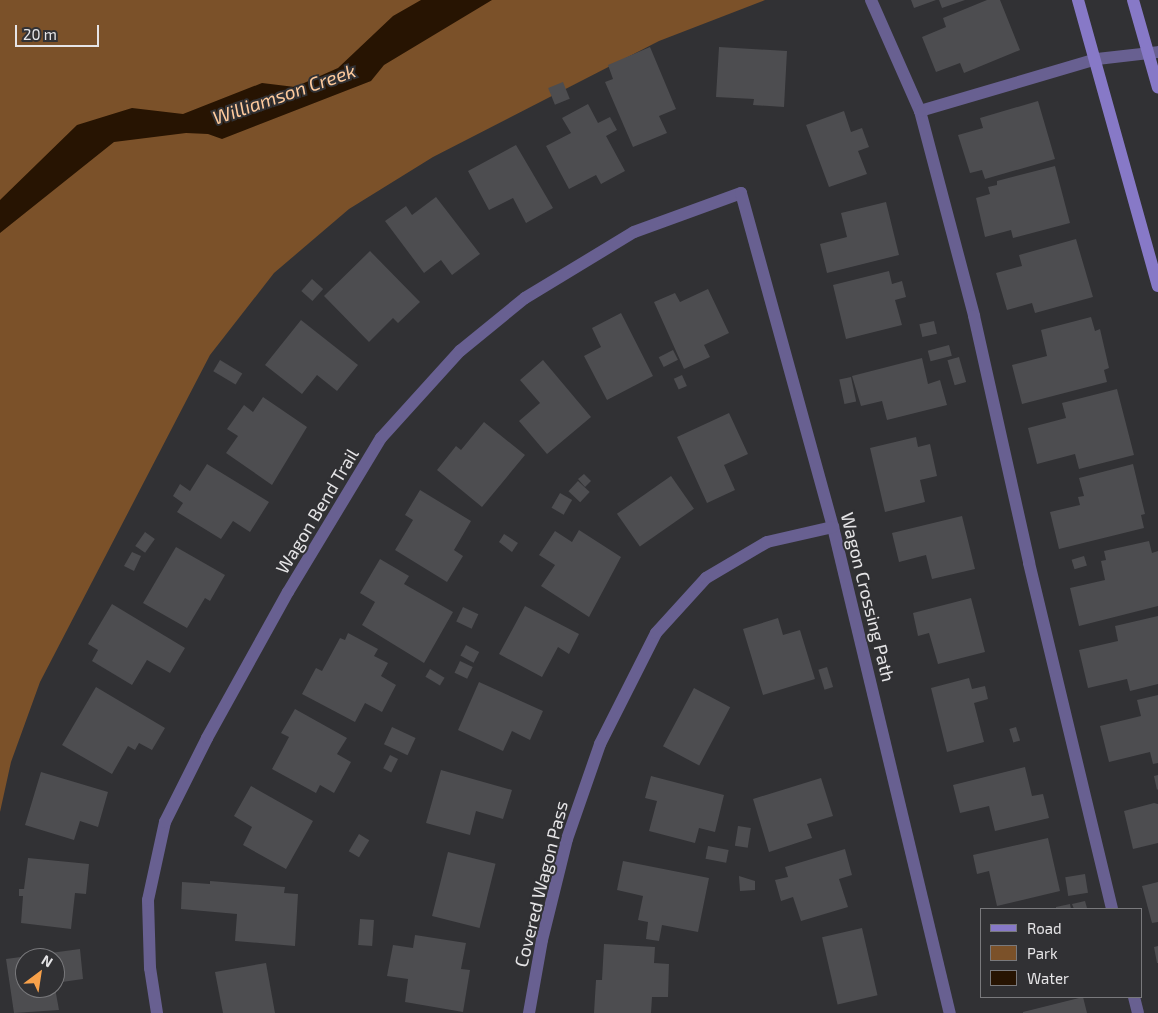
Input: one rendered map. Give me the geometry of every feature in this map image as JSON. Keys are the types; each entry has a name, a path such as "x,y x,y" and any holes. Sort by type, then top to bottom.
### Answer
{"main road":[{"path":"1078,0 1097,60 1158,286"},
{"path":"1133,0 1153,53 1158,88"}],"street":[{"path":"871,0 920,111 974,316 1029,563 1112,908"},
{"path":"920,111 1097,60 1153,53"},
{"name":"Wagon Crossing Path","path":"741,193 833,527 950,1013"},
{"name":"Wagon Bend Trail","path":"157,1013 150,968 148,900 165,822 207,738 284,600 382,438 460,351 525,298 634,232 741,193"},
{"name":"Covered Wagon Pass","path":"528,1013 542,940 567,839 600,744 656,633 713,574 767,542 833,527"},
{"path":"1134,998 1138,1013"}],"green space":[{"path":"0,0 765,0 659,41 433,157 349,209 274,273 210,355 40,682 11,762 0,812"}],"water":[{"name":"Williamson Creek","path":"421,0 492,0 384,65 371,81 222,139 208,134 186,133 114,142 0,233 0,200 77,125 132,108 183,114 262,83 295,87 338,68 393,16"}],"building":[{"path":"911,0 936,0 914,8"},
{"path":"939,0 965,0 942,8"},
{"path":"987,0 1000,0 1020,50 964,73 960,63 936,72 922,37 946,27 943,18"},
{"path":"650,47 676,109 659,116 667,133 633,147 605,82 613,79 608,65"},
{"path":"719,47 787,51 784,107 753,105 754,99 716,97"},
{"path":"563,82 570,99 555,105 548,88"},
{"path":"1038,101 1055,159 985,179 982,170 970,173 958,135 983,128 980,118"},
{"path":"588,104 598,123 610,117 617,130 606,136 625,171 601,184 596,175 569,189 546,146 571,133 562,118"},
{"path":"844,111 851,132 862,128 869,147 858,151 867,174 829,187 806,125"},
{"path":"516,145 553,208 526,223 513,198 489,210 468,171"},
{"path":"1055,166 1070,223 1013,238 1011,230 985,237 976,198 990,194 988,187 997,185 997,181"},
{"path":"436,197 480,254 452,275 441,260 424,273 385,221 406,206 412,215"},
{"path":"886,202 899,255 827,273 820,244 847,237 841,213"},
{"path":"1076,239 1093,297 1035,313 1032,303 1007,310 996,273 1022,266 1019,255"},
{"path":"370,251 420,302 398,323 393,318 369,342 324,296"},
{"path":"889,271 892,284 902,281 906,297 895,300 902,325 846,339 833,285"},
{"path":"312,279 323,289 312,301 301,291"},
{"path":"708,289 729,333 704,345 710,357 684,369 654,302 675,293 680,302"},
{"path":"621,313 653,376 607,400 584,356 601,347 592,328"},
{"path":"1091,317 1095,331 1100,329 1109,368 1104,370 1107,382 1022,404 1012,365 1047,356 1041,330"},
{"path":"301,320 358,365 337,391 317,375 302,394 265,365"},
{"path":"934,321 937,334 922,337 919,324"},
{"path":"949,345 952,356 931,361 928,351"},
{"path":"673,350 678,360 664,367 659,357"},
{"path":"959,357 966,382 955,385 947,360"},
{"path":"922,358 928,384 940,380 947,405 887,420 882,401 861,406 852,376"},
{"path":"220,360 242,373 236,385 213,371"},
{"path":"543,360 591,417 547,454 519,421 540,403 520,380"},
{"path":"682,375 687,386 679,390 674,379"},
{"path":"851,377 856,401 844,404 839,379"},
{"path":"1117,389 1134,455 1079,469 1075,454 1037,464 1028,428 1066,418 1062,403"},
{"path":"263,397 307,427 272,485 226,453 238,436 227,429 244,405 253,412"},
{"path":"729,413 748,454 724,465 735,490 707,503 677,437"},
{"path":"484,422 525,455 482,507 437,470 456,446 461,450"},
{"path":"916,437 918,447 930,444 937,476 920,480 925,502 885,512 870,448"},
{"path":"207,464 269,502 250,532 233,521 221,539 177,512 183,503 173,496 180,484 190,491"},
{"path":"1133,464 1145,514 1141,515 1144,528 1059,549 1050,512 1080,505 1078,497 1084,496 1079,478"},
{"path":"584,474 591,481 585,487 578,479"},
{"path":"671,476 694,509 640,547 617,514"},
{"path":"578,481 590,492 580,502 568,491"},
{"path":"420,490 471,521 454,550 463,556 447,582 395,550 413,520 405,515"},
{"path":"560,493 572,500 564,515 552,508"},
{"path":"962,516 975,569 932,579 926,555 899,562 892,533"},
{"path":"579,530 621,557 589,617 541,586 555,565 539,555 555,531 572,542"},
{"path":"145,532 155,539 145,553 135,546"},
{"path":"504,534 518,543 512,552 499,542"},
{"path":"1149,541 1152,553 1158,551 1158,606 1079,626 1070,588 1105,580 1101,561 1106,560 1104,551"},
{"path":"176,547 225,575 210,601 205,598 187,628 143,603"},
{"path":"132,552 141,556 134,571 124,566"},
{"path":"1084,556 1087,566 1074,569 1072,560"},
{"path":"380,559 409,576 404,584 453,612 424,663 362,625 375,602 360,593"},
{"path":"971,598 985,652 938,664 929,633 918,636 913,613"},
{"path":"112,604 185,648 170,673 147,660 132,685 92,661 98,650 88,644"},
{"path":"525,606 579,634 569,654 558,647 542,677 499,654"},
{"path":"463,607 478,614 472,629 456,622"},
{"path":"1158,616 1158,684 1130,691 1127,679 1088,688 1079,650 1118,641 1115,626"},
{"path":"778,618 783,635 800,630 815,679 763,695 743,629"},
{"path":"348,633 378,649 374,656 388,663 381,676 396,685 382,712 365,703 355,722 302,694 316,668 322,671 340,638 345,640"},
{"path":"466,645 479,652 474,663 460,656"},
{"path":"460,661 473,667 467,679 455,673"},
{"path":"827,667 833,687 825,690 818,670"},
{"path":"430,669 445,678 440,685 425,677"},
{"path":"969,678 972,689 985,686 988,699 974,703 984,742 947,752 931,688"},
{"path":"479,682 543,711 530,740 512,731 503,751 458,730"},
{"path":"96,687 165,728 152,750 139,743 135,750 128,746 112,774 62,745"},
{"path":"694,688 730,707 699,766 663,746"},
{"path":"1158,695 1158,763 1153,764 1150,752 1109,762 1100,726 1141,716 1137,700"},
{"path":"295,709 347,738 337,754 351,762 334,793 320,785 316,793 272,769 289,737 281,733"},
{"path":"392,727 416,738 408,755 384,744"},
{"path":"1016,727 1020,740 1013,742 1009,729"},
{"path":"390,755 398,759 391,772 383,768"},
{"path":"1025,767 1032,796 1043,794 1049,818 995,831 989,806 960,813 953,785"},
{"path":"441,770 512,790 503,819 476,811 470,835 426,823"},
{"path":"41,772 108,792 98,827 80,821 74,840 25,825"},
{"path":"1158,775 1158,789 1157,790 1154,776"},
{"path":"651,776 724,795 715,832 699,828 695,843 649,831 657,801 645,798"},
{"path":"821,778 833,816 807,824 812,838 769,852 753,799"},
{"path":"251,786 313,821 286,869 243,845 252,827 234,816"},
{"path":"1154,803 1158,804 1158,843 1133,849 1124,811"},
{"path":"738,826 751,828 748,848 735,846"},
{"path":"359,834 369,840 359,857 349,851"},
{"path":"1048,838 1060,891 997,906 989,871 977,874 973,855"},
{"path":"708,846 729,850 726,863 706,859"},
{"path":"845,849 852,875 839,879 848,907 801,921 793,897 781,901 775,880 788,877 785,867"},
{"path":"448,852 496,864 480,928 432,916"},
{"path":"28,858 89,864 86,894 75,893 71,929 21,923 23,896 19,896 19,889 24,889"},
{"path":"623,861 709,878 698,932 662,925 659,941 646,939 648,922 638,920 643,896 617,890"},
{"path":"1085,874 1088,893 1068,896 1065,877"},
{"path":"739,876 755,881 755,890 740,891"},
{"path":"210,881 285,887 284,893 298,894 295,946 235,941 237,914 181,909 182,882 210,884"},
{"path":"1158,882 1158,922 1152,923 1142,886"},
{"path":"1085,901 1087,908 1074,908 1072,904"},
{"path":"1070,904 1071,908 1056,908"},
{"path":"360,919 374,920 372,946 358,945"},
{"path":"862,928 878,995 838,1004 822,937"},
{"path":"415,935 466,943 461,969 470,970 463,1012 405,1002 408,979 387,976 393,945 413,948"},
{"path":"604,944 655,947 654,963 669,964 668,997 652,997 651,1013 594,1013 596,980 602,980"},
{"path":"1158,946 1158,963 1157,963 1154,947"},
{"path":"80,949 83,979 65,982 65,951"},
{"path":"15,958 15,998 57,998 59,1010 14,1013 6,959"},
{"path":"266,963 275,1013 223,1013 215,972"},
{"path":"1083,998 1087,1013 1023,1013"}]}
